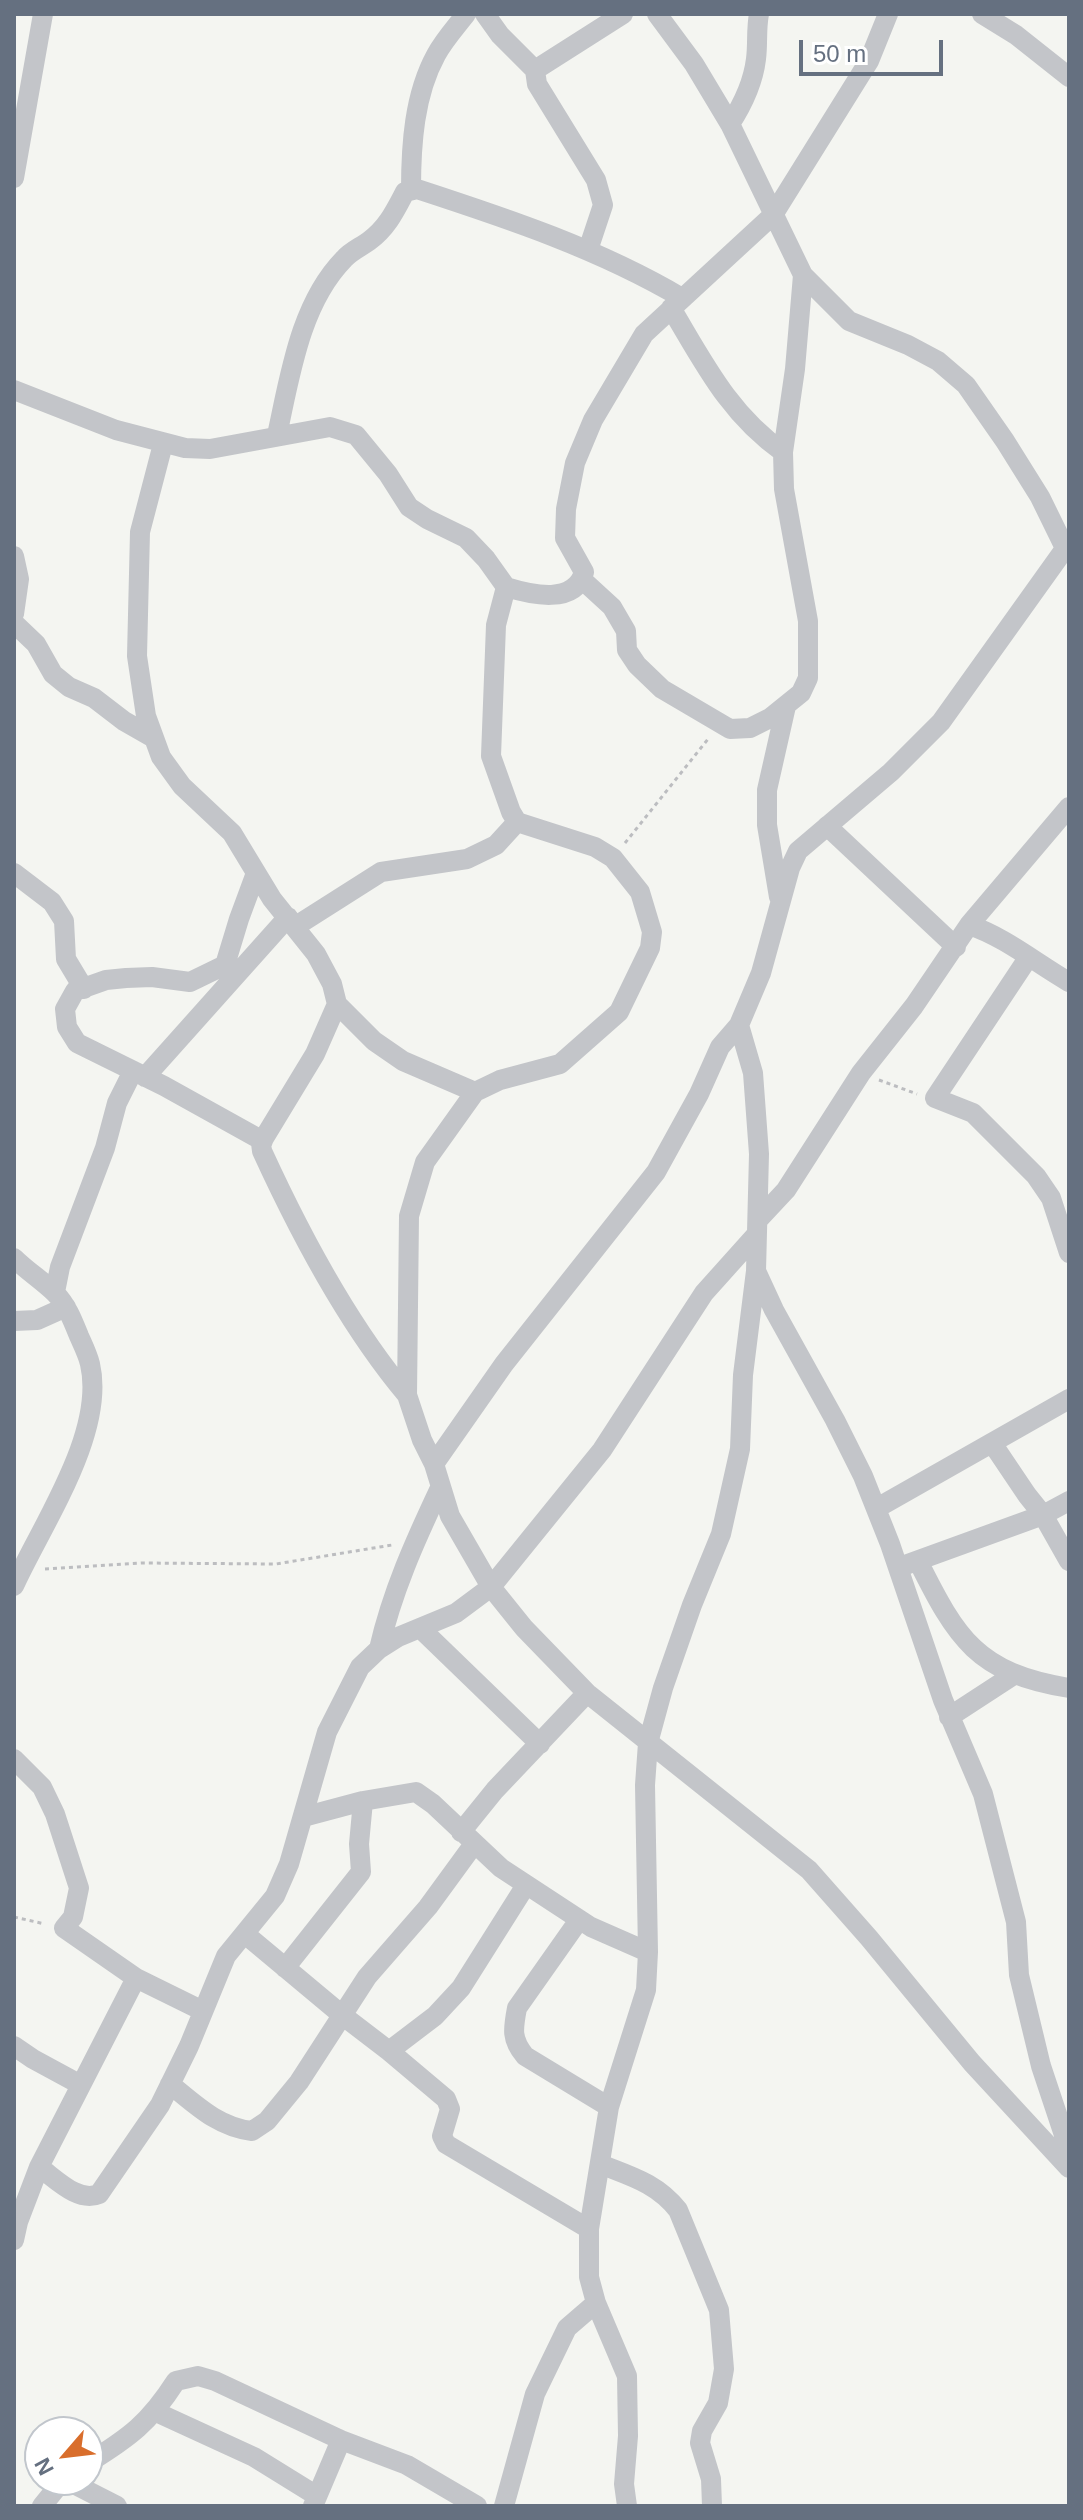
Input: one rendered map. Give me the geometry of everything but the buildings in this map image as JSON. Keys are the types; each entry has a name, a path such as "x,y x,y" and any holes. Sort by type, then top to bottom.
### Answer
{"street":[{"path":"411,190 411,148 423,86 436,54 466,14"},
{"path":"485,14 500,35 535,70"},
{"path":"535,70 623,14"},
{"path":"434,1464 504,1364 656,1172 699,1094 720,1047 739,1025 761,973 780,901 798,851 891,772 941,722 1067,545 1012,452 966,385 938,361 849,321 803,275 730,124 694,64 657,14"},
{"path":"730,124 751,85 757,57 759,14"},
{"path":"14,390 116,430 163,444 210,449 330,427 356,435 388,474 409,507 466,538 506,587 532,595 570,592 581,582 584,572 565,538 566,509 575,463 593,420 644,334 773,215 869,61 888,14"},
{"path":"982,14 1016,35 1069,77"},
{"path":"14,178 18,125 46,17"},
{"path":"535,70 537,84 596,180 603,205 588,250"},
{"path":"277,435 306,321 324,287 346,257 378,235 389,223 405,192 417,189 531,226 638,272 677,303 729,404 759,436 783,452"},
{"path":"581,582 612,607 626,631 627,650 637,665 662,689 730,729 750,728 801,693 808,678 808,621 784,489 783,452 795,369 803,275"},
{"path":"163,444 140,532 137,593 137,656 146,716 161,757 182,786 232,833 272,899 316,954 332,984 337,1004 374,1041 403,1061 475,1092"},
{"path":"14,556 19,579 14,614"},
{"path":"506,587 496,625 491,756 511,812 517,822 595,847 613,858 640,892 652,932 650,948 619,1012 560,1064 500,1080 475,1092 425,1162 409,1216 407,1395 422,1440 434,1464 450,1516 491,1587 524,1628 587,1693 809,1870 972,2063 1069,2168"},
{"path":"14,623 36,644 53,674 152,737"},
{"path":"780,901 767,825 767,790 786,706"},
{"path":"39,2167 83,2196 99,2194 160,2105 226,1956 275,1896 289,1864 327,1732 360,1667 379,1649 456,1613 491,1587 602,1450 704,1293 794,1178 861,1073 956,947 969,925 1069,807"},
{"path":"14,1321 37,1320 60,1300 60,1267 105,1148 117,1103 139,1074 292,922 381,872 467,859 496,845 517,822"},
{"path":"827,826 956,947"},
{"path":"14,873 52,902 64,921 66,959 84,989"},
{"path":"256,873 225,965 190,982 152,977 106,980 75,991 65,1009 67,1027 77,1043 263,1141"},
{"path":"969,925 1001,939 1069,982"},
{"path":"1028,958 935,1098 973,1113 1036,1176 1063,1210 1069,1253"},
{"path":"337,1004 315,1054 263,1141 262,1151 326,1273 382,1367 407,1395"},
{"path":"627,2506 624,2484 628,2436 627,2376 596,2303 589,2277 589,2229 609,2107 646,1990 645,1785 648,1743 663,1688 721,1534 740,1449 743,1375 756,1271 759,1154 753,1073 739,1025"},
{"path":"14,1258 60,1300 91,1365 90,1411 77,1463 20,1565"},
{"path":"756,1271 835,1420 877,1508 949,1717 983,1794 1016,1922 1019,1975 1041,2066 1069,2150"},
{"path":"877,1508 1069,1399"},
{"path":"992,1443 1043,1515 1069,1561"},
{"path":"379,1649 389,1606 440,1488"},
{"path":"896,1568 1043,1515 1069,1501"},
{"path":"918,1561 943,1612 964,1641 1015,1674 1036,1683 1069,1688"},
{"path":"420,1628 540,1744"},
{"path":"949,1717 1015,1674"},
{"path":"170,2084 220,2123 235,2129 252,2131 267,2121 299,2082 367,1977 428,1907 495,1790 587,1693"},
{"path":"14,1759 42,1787 55,1814 79,1888 73,1917 64,1928 136,1978 203,2011"},
{"path":"303,1817 363,1801 416,1792 501,1868 579,1920 648,1952"},
{"path":"285,1968 361,1872 359,1844 363,1801"},
{"path":"389,2051 435,2016 461,1988 526,1885"},
{"path":"579,1920 517,2008 514,2043 525,2056 609,2107"},
{"path":"245,1934 446,2099 450,2109 442,2136 446,2144 589,2229"},
{"path":"15,2229 39,2167 136,1978"},
{"path":"14,2046 81,2085"},
{"path":"600,2164 652,2184 669,2198 678,2210 719,2310 724,2369 718,2403 702,2431 700,2443 711,2479 712,2506"},
{"path":"504,2506 535,2394 567,2328 596,2303"},
{"path":"104,2452 156,2412 176,2381 198,2376 341,2440 407,2465 477,2506"},
{"path":"156,2412 254,2457 315,2501 341,2440"},
{"path":"97,2496 117,2506"}],"path":[{"path":"613,858 720,723"},
{"path":"861,1073 935,1098"},
{"path":"20,1565 276,1564 415,1541"},
{"path":"14,1917 64,1928"}]}
